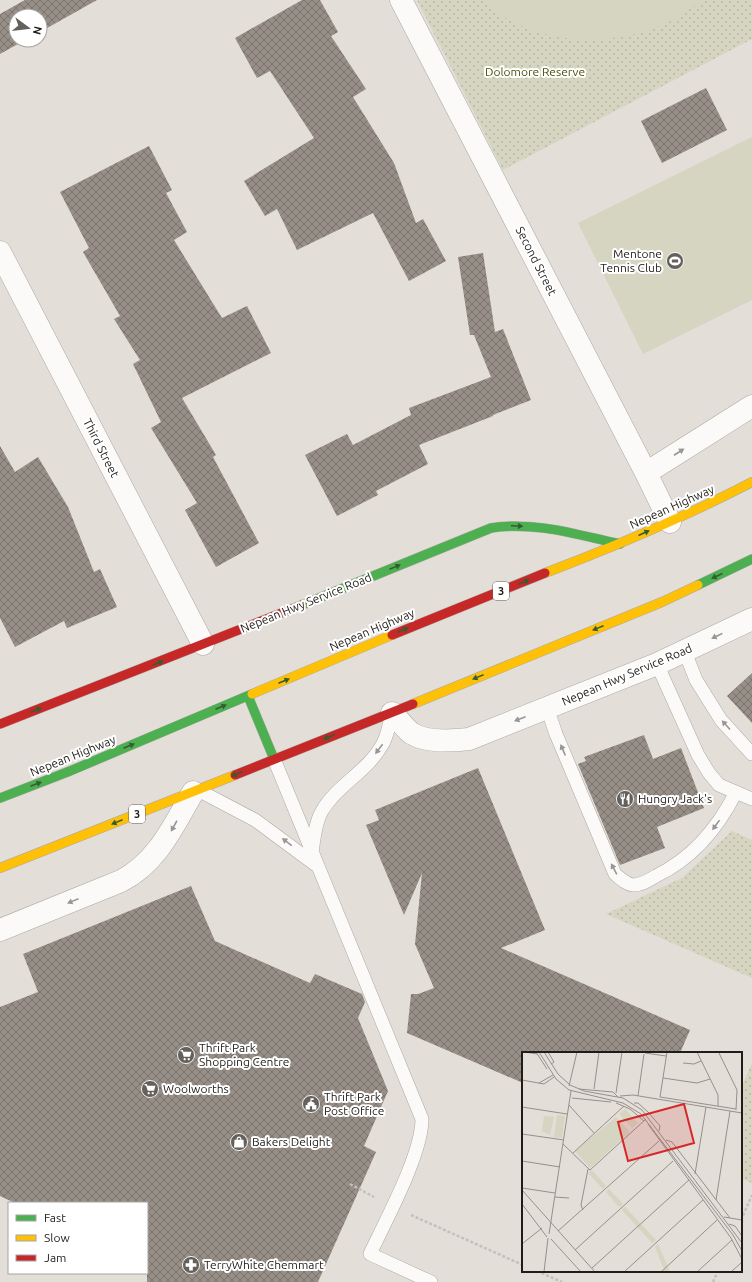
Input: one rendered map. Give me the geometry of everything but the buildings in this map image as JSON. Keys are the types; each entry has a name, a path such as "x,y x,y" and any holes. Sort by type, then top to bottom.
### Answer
{"main road":[{"name":"Nepean Highway","path":"0,798 248,696 420,623 620,544 714,502 752,482"},
{"name":"Nepean Hwy Service Road","path":"0,724 496,527 518,526 538,528 620,544"},
{"name":"3","path":"0,868 392,713 662,602 752,559"},
{"path":"248,696 274,760"}],"street":[{"name":"Second Street","path":"401,0 670,522"},
{"name":"Third Street","path":"0,252 203,644"},
{"path":"646,473 752,406"},
{"name":"Nepean Hwy Service Road","path":"392,713 415,734 434,739 469,739 657,664 752,619"},
{"path":"0,930 121,881 136,873 164,843 196,791"}],"lane":[{"path":"685,652 696,680 721,720 752,754"},
{"path":"657,664 698,755 709,773 719,785 752,799"},
{"path":"547,708 556,734 615,874 624,882 633,885 642,884 681,862 697,848 711,832 727,811 736,792"},
{"path":"312,852 317,823 322,811 338,790 381,747 392,713"},
{"path":"274,760 422,1119 422,1131 410,1166 370,1254 432,1282"},
{"path":"196,791 255,820 318,866"}],"path":[{"path":"350,1184 379,1200"},
{"path":"742,1218 752,1195"},
{"path":"405,1212 522,1265"},
{"path":"539,1272 562,1282"},
{"path":"713,1282 718,1272"}],"green space":[{"name":"Dolomore Reserve","path":"417,0 752,0 752,39 503,170"},
{"path":"481,0 702,0 678,17 651,29 622,37 592,39 561,37 532,30 505,18"},
{"name":"Mentone Tennis Club","path":"752,137 752,300 643,354 578,223"},
{"path":"732,831 752,840 752,978 606,914 682,878"},
{"path":"752,1063 752,1183 742,1178 742,1086"}],"traffic: fast":[{"path":"302,605 491,528 524,526 556,530 620,544"},
{"path":"698,585 752,559"},
{"path":"0,798 70,771 252,694"},
{"path":"248,696 274,759"}],"traffic: slow":[{"path":"545,573 650,530 752,482"},
{"path":"413,704 662,602 698,585"},
{"path":"252,694 392,635"},
{"path":"0,868 235,775"}],"traffic: jam":[{"path":"392,635 545,573"},
{"path":"0,724 302,605"},
{"path":"235,775 413,704"}],"place":[{"name":"Mentone Tennis Club","path":"675,261"},
{"name":"Hungry Jack's","path":"625,799"},
{"name":"Thrift Park Shopping Centre","path":"186,1055"},
{"name":"Woolworths","path":"150,1089"},
{"name":"Thrift Park Post Office","path":"311,1104"},
{"name":"Bakers Delight","path":"239,1142"},
{"name":"TerryWhite Chemmart","path":"191,1265"}]}
